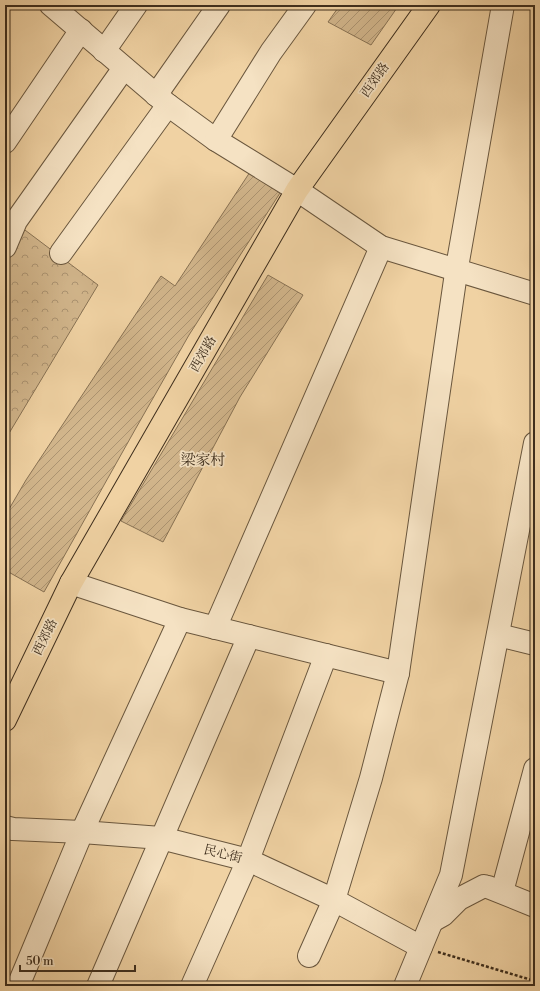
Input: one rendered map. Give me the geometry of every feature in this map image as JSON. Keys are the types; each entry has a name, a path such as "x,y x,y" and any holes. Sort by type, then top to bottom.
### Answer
{"main road":[{"name":"西郊路","path":"5,720 71,583 297,190 429,5"}],"street":[{"path":"51,5 162,100 216,140 297,190 381,247 535,294"},
{"path":"104,51 136,5"},
{"path":"61,253 162,100 219,5"},
{"path":"216,140 271,52 305,5"},
{"path":"310,956 334,900 371,778 398,673 456,270 503,5"},
{"path":"5,142 80,30"},
{"path":"5,247 16,221 124,68"},
{"path":"215,628 381,247"},
{"path":"405,986 451,875 535,442"},
{"path":"71,583 180,619 398,673"},
{"path":"18,986 82,832 180,619"},
{"path":"498,635 535,644"},
{"path":"98,986 249,636"},
{"path":"192,986 248,860 326,655"},
{"path":"493,889 535,769"},
{"name":"民心街","path":"5,827 13,829 161,838 248,860 334,900 421,947"},
{"path":"451,875 493,889 535,906"},
{"path":"391,931 416,930 443,915 459,900 493,889"}],"path":[{"path":"421,947 535,981"}],"green space":[{"path":"340,5 399,5 371,45 328,22"},
{"path":"250,172 280,193 189,335 44,592 5,570 5,516 26,480 161,276 175,286"},
{"path":"5,215 98,285 5,440"},
{"path":"268,275 303,295 240,397 163,542 121,521"}],"district":[{"name":"梁家村","path":"203,460"}]}
